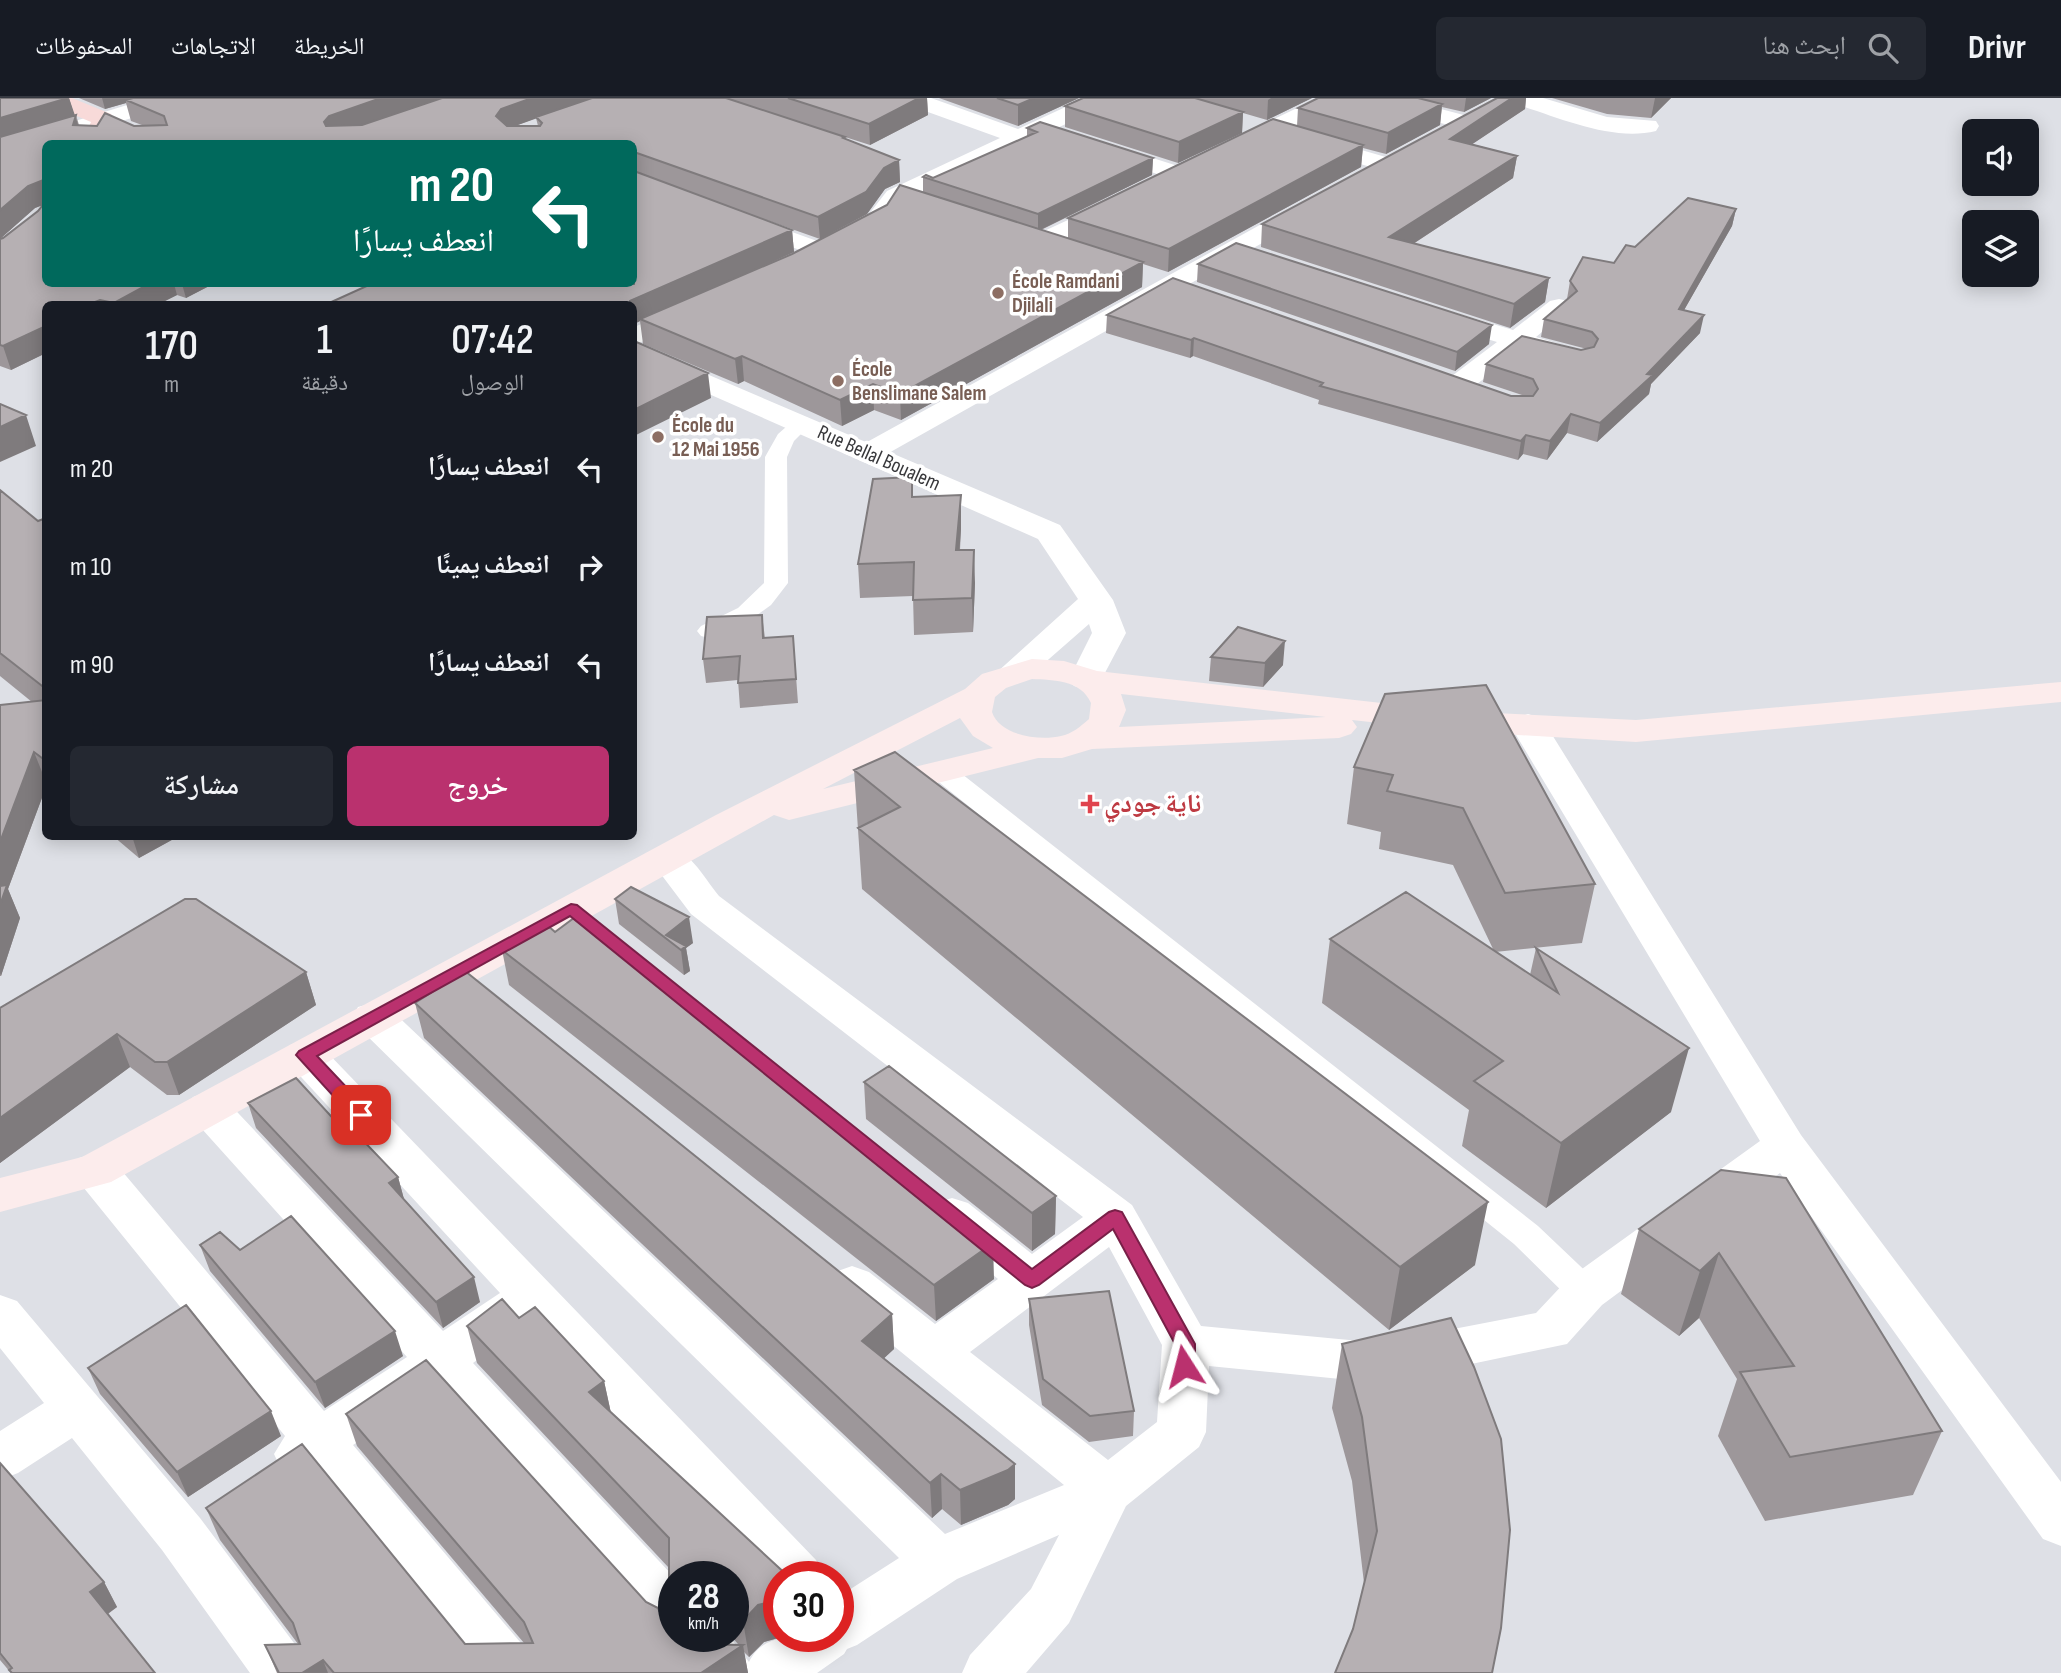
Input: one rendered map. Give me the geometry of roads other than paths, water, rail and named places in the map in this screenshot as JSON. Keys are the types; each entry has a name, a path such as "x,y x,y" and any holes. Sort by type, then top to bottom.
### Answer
{"main road":[{"path":"54,98 103,118 94,140"},
{"path":"0,1195 95,1170 373,1017 476,983 587,922 667,857 977,696 998,678 1013,673 1053,669 1088,679 1453,721 1636,731 2061,692"},
{"path":"1084,739 1099,729 1108,717 1109,703 1102,690 1088,679"},
{"path":"977,696 974,708 977,720 985,730 1017,745 1038,748"},
{"path":"729,823 1084,739 1453,721"}],"street":[{"path":"0,150 173,98"},
{"path":"911,98 1028,133 1070,139 1179,174"},
{"path":"793,266 878,221 895,196 1102,98"},
{"path":"1040,242 1335,98"},
{"path":"1374,98 1467,123"},
{"path":"1433,141 1505,103 1605,124 1648,127"},
{"path":"103,118 137,134"},
{"path":"1243,123 1388,165"},
{"path":"1352,184 1410,153"},
{"path":"908,169 935,177"},
{"path":"895,196 922,204"},
{"path":"868,453 1328,197"},
{"path":"722,214 822,251"},
{"path":"1014,234 1066,251"},
{"path":"1233,249 1271,261"},
{"path":"1146,276 1199,294"},
{"path":"637,336 709,304"},
{"path":"1432,376 1470,389 1514,341 1559,307"},
{"path":"1425,312 1514,341 1578,358"},
{"name":"Rue Bellal Boualem","path":"637,352 1049,533 1077,567 1097,600 1109,633 1088,679"},
{"path":"1013,673 1097,600"},
{"path":"1528,725 1785,1146 2061,1524"},
{"path":"667,857 705,905 1115,1217 1185,1344 1181,1432 1108,1490 938,1562 854,1616"},
{"path":"373,1017 938,1562"},
{"path":"305,1055 782,1561"},
{"path":"208,1108 658,1598"},
{"path":"1185,1344 1381,1363 1550,1330 1585,1292 1785,1146"},
{"path":"95,1170 511,1673"},
{"path":"925,1194 1032,1280"},
{"path":"935,1351 1115,1217"},
{"path":"817,1256 1108,1490"},
{"path":"261,1480 440,1360 531,1294"},
{"path":"0,1314 78,1408 198,1523 283,1673"},
{"path":"0,1458 78,1408"},
{"path":"990,1673 1050,1606 1108,1490"},
{"path":"707,1652 726,1673"},
{"path":"772,1673 801,1652"}],"lane":[{"path":"706,632 752,610 765,600 776,583 776,457 785,438 801,424"},
{"path":"944,773 1527,1235 1585,1292"}],"place":[{"name":"École Ramdani Djilali","path":"998,293"},
{"name":"École Benslimane Salem","path":"838,381"},
{"name":"École du 12 Mai 1956","path":"658,437"},
{"name":"ناية جودي","path":"1090,804"}]}
